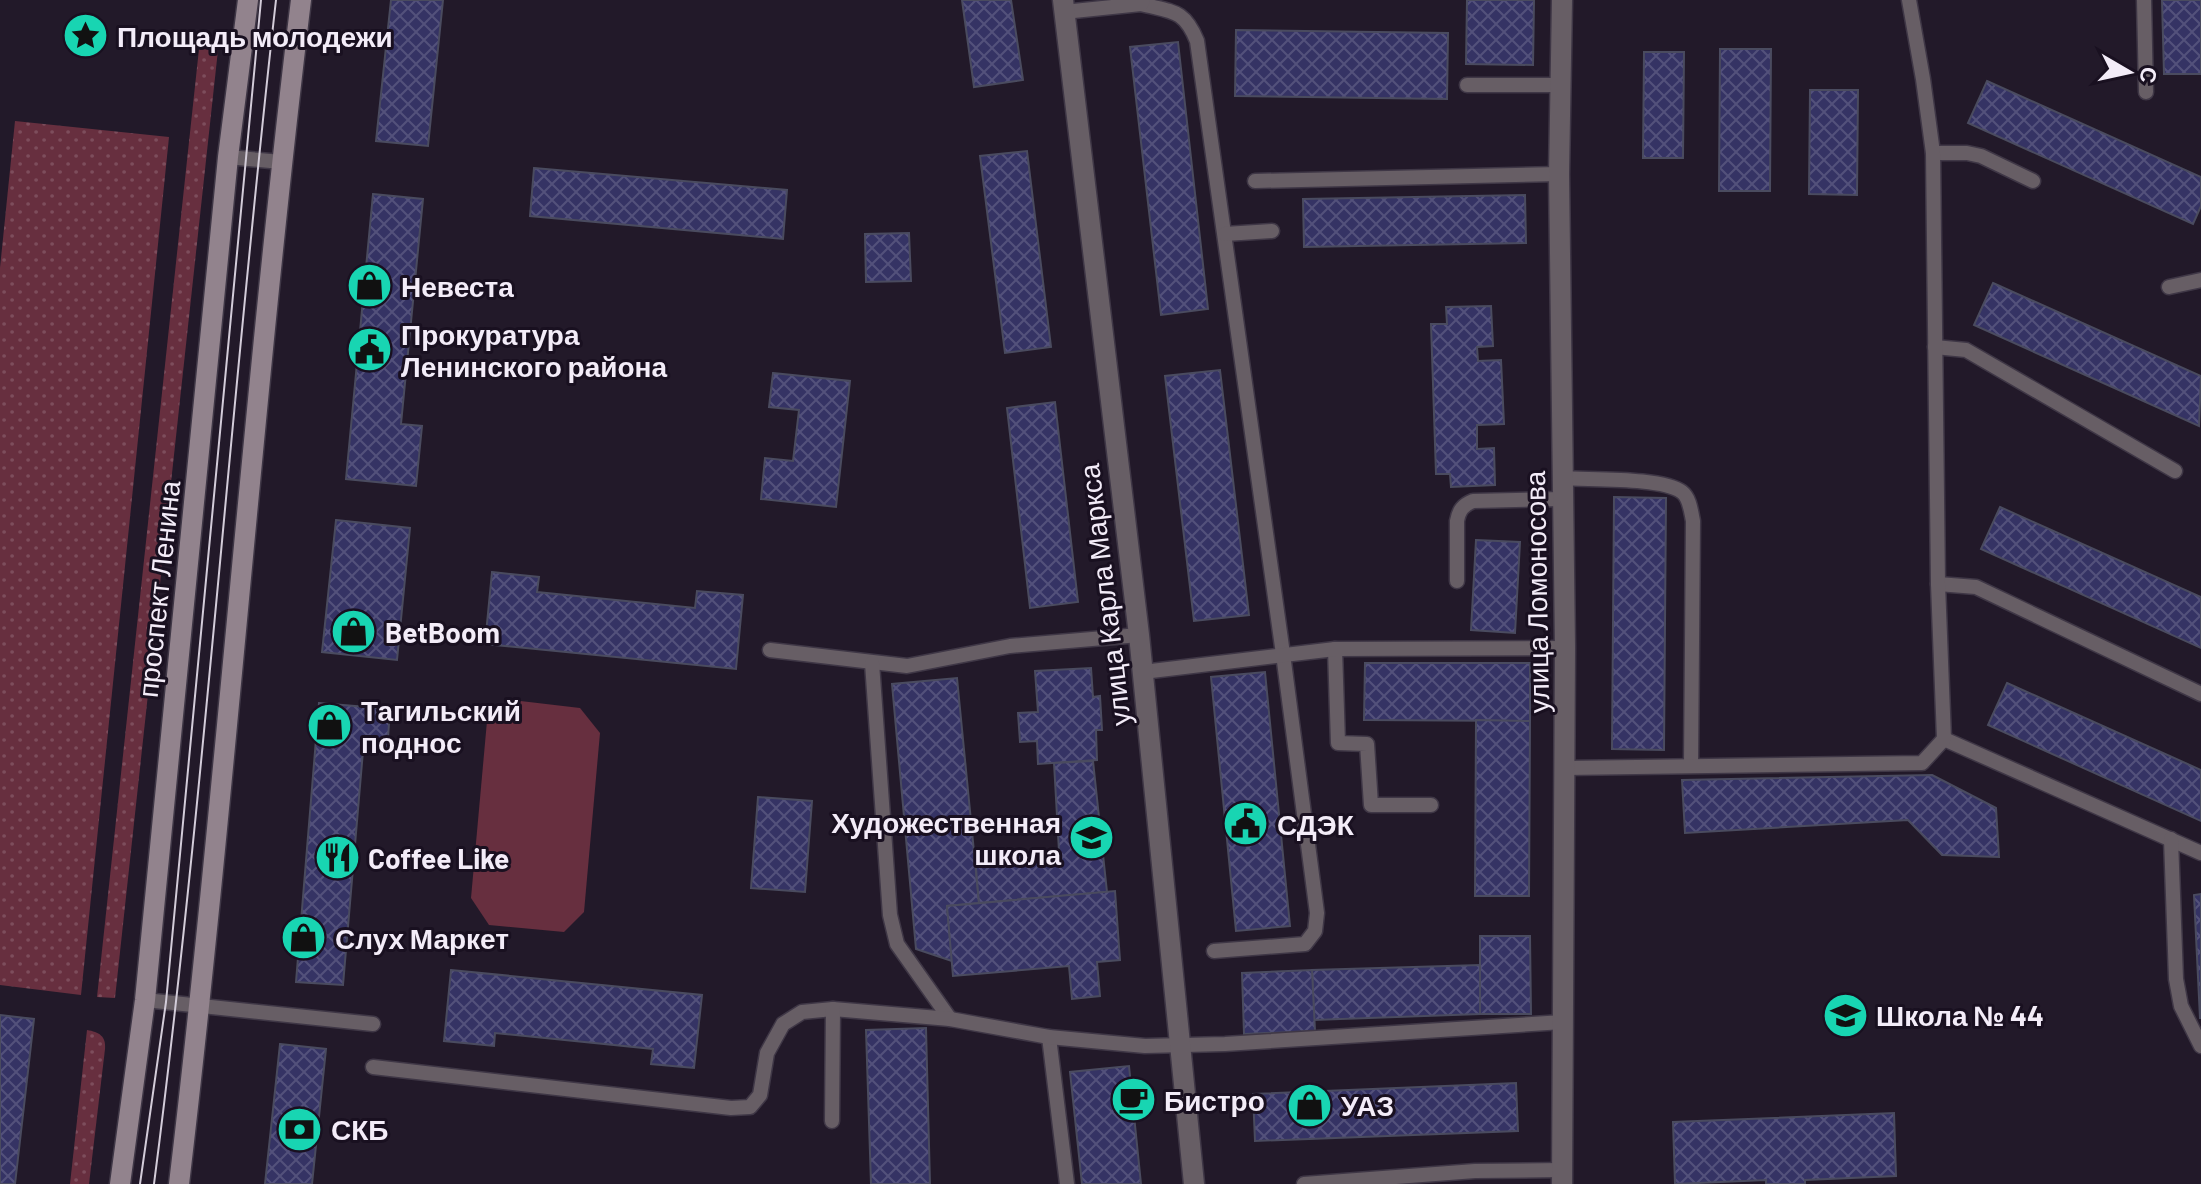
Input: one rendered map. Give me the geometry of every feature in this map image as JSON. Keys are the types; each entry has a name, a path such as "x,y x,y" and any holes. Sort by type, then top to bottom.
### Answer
{"main road":[{"name":"проспект Ленина","path":"120,1184 145,1000 228,157 248,0"},
{"path":"179,1184 200,1006 281,162 301,0"}],"street":[{"name":"улица Ломоносова","path":"1562,0 1559,174 1565,648 1562,1177"},
{"name":"улица Карла Маркса","path":"1063,6 1139,635 1194,1184"}],"lane":[{"path":"1565,768 1922,763 1944,739 1938,584 1933,153 1909,0"},
{"path":"2144,0 2146,92"},
{"path":"1063,6 1142,2 1177,14 1189,23 1197,41 1317,913 1315,931 1305,944 1214,951"},
{"path":"1467,85 1560,85"},
{"path":"1933,153 1981,156 2033,181"},
{"path":"228,157 281,162"},
{"path":"1255,181 1559,174"},
{"path":"1225,234 1272,231"},
{"path":"2169,287 2201,280"},
{"path":"1935,347 1966,350 2175,471"},
{"path":"1563,478 1665,483 1685,493 1693,521 1691,765"},
{"path":"1457,581 1457,521 1466,504 1473,501 1563,499"},
{"path":"1938,584 1976,587 2201,694"},
{"path":"770,650 907,666 1010,646 1139,635"},
{"path":"1143,672 1335,649 1565,648"},
{"path":"1335,649 1338,743 1367,744 1371,805 1431,805"},
{"path":"872,663 890,915 897,944 950,1019"},
{"path":"1944,739 2201,853"},
{"path":"2171,839 2176,979 2181,1006 2201,1046"},
{"path":"145,1000 373,1024"},
{"path":"832,1121 833,1009"},
{"path":"373,1067 731,1108 750,1107 760,1095 767,1053 783,1024 802,1012 833,1009 950,1019 1049,1037 1145,1046 1225,1044 1563,1022"},
{"path":"1049,1037 1067,1184"},
{"path":"1304,1184 1562,1177"}],"shaded area":[{"path":"199,49 218,50 115,998 97,997"},
{"path":"15,121 169,137 81,995 0,985 0,268"},
{"path":"512,700 580,708 600,733 584,912 564,932 489,925 471,898 487,721"},
{"path":"87,1030 101,1035 105,1049 89,1184 70,1184"}],"building":[{"path":"391,0 443,0 428,146 376,141"},
{"path":"962,0 1011,0 1023,80 974,87"},
{"path":"1467,0 1534,0 1533,65 1466,64"},
{"path":"2162,0 2201,0 2201,74 2164,74"},
{"path":"1236,30 1448,33 1447,99 1235,96"},
{"path":"1178,42 1208,309 1161,315 1130,47"},
{"path":"1720,49 1771,49 1770,191 1719,191"},
{"path":"1644,52 1684,52 1683,158 1643,158"},
{"path":"1987,81 2201,177 2201,206 2193,224 1968,123"},
{"path":"1810,90 1858,90 1857,195 1809,194"},
{"path":"1027,151 1051,347 1005,353 980,156"},
{"path":"534,168 787,190 783,239 530,216"},
{"path":"373,194 423,199 401,424 422,426 416,486 346,479"},
{"path":"1525,195 1526,243 1304,247 1303,199"},
{"path":"909,233 911,281 866,282 865,234"},
{"path":"1993,283 2201,376 2199,426 1974,325"},
{"path":"1491,306 1493,346 1477,347 1478,361 1501,360 1504,424 1477,425 1477,449 1494,448 1495,485 1451,487 1450,474 1436,474 1431,324 1447,324 1446,307"},
{"path":"1220,370 1249,615 1194,621 1165,376"},
{"path":"773,373 850,381 836,507 761,499 765,458 793,461 799,410 769,407"},
{"path":"1055,402 1078,602 1030,608 1007,408"},
{"path":"1614,497 1666,498 1664,750 1612,749"},
{"path":"2000,507 2201,597 2201,648 1981,549"},
{"path":"336,520 410,528 397,660 322,652"},
{"path":"1476,540 1520,542 1515,633 1471,630"},
{"path":"492,572 539,577 537,592 695,608 697,591 743,595 736,669 485,644"},
{"path":"1365,663 1530,663 1530,721 1364,720"},
{"path":"1091,668 1093,697 1100,696 1102,730 1096,730 1097,760 1038,764 1037,741 1020,742 1018,713 1038,712 1035,671"},
{"path":"1265,672 1290,926 1236,931 1211,677"},
{"path":"957,678 979,903 947,906 952,961 916,949 892,684"},
{"path":"2007,683 2201,770 2201,821 1988,725"},
{"path":"319,703 390,709 387,753 363,751 343,985 296,982"},
{"path":"1476,720 1530,721 1529,896 1475,896"},
{"path":"1093,761 1107,892 979,903 975,857 1059,851 1054,763"},
{"path":"1932,775 1996,808 1999,857 1942,855 1908,820 1685,833 1682,780"},
{"path":"758,797 812,801 805,892 751,888"},
{"path":"1115,891 1120,960 1097,962 1100,996 1072,999 1069,966 953,976 947,906"},
{"path":"2201,894 2201,1018 2200,1018 2194,895"},
{"path":"1480,936 1530,936 1531,1014 1480,1014"},
{"path":"1480,965 1480,1014 1314,1020 1312,970"},
{"path":"451,970 702,995 694,1068 651,1064 653,1049 495,1033 494,1046 444,1041"},
{"path":"1312,970 1315,1031 1244,1034 1242,973"},
{"path":"0,1015 34,1019 15,1184 0,1184"},
{"path":"926,1028 930,1184 871,1184 866,1030"},
{"path":"280,1044 326,1049 312,1184 265,1184"},
{"path":"1129,1066 1141,1184 1082,1184 1070,1072"},
{"path":"1516,1083 1518,1131 1255,1141 1253,1094"},
{"path":"1894,1113 1896,1176 1805,1180 1805,1184 1766,1184 1766,1180 1675,1184 1673,1122"}],"tram line":[{"path":"140,1184 166,1002 261,0"},
{"path":"154,1184 188,889 276,0"}],"place":[{"name":"Площадь молодежи","path":"86,36"},
{"name":"Невеста","path":"370,286"},
{"name":"Прокуратура Ленинского района","path":"370,350"},
{"name":"BetBoom","path":"354,632"},
{"name":"Тагильский поднос","path":"330,726"},
{"name":"СДЭК","path":"1246,824"},
{"name":"Художественная школа","path":"1092,838"},
{"name":"Coffee Like","path":"337,858"},
{"name":"Слух Маркет","path":"304,938"},
{"name":"Школа № 44","path":"1845,1015"},
{"name":"Бистро","path":"1133,1100"},
{"name":"УАЗ","path":"1310,1105"},
{"name":"СКБ","path":"300,1129"}]}
